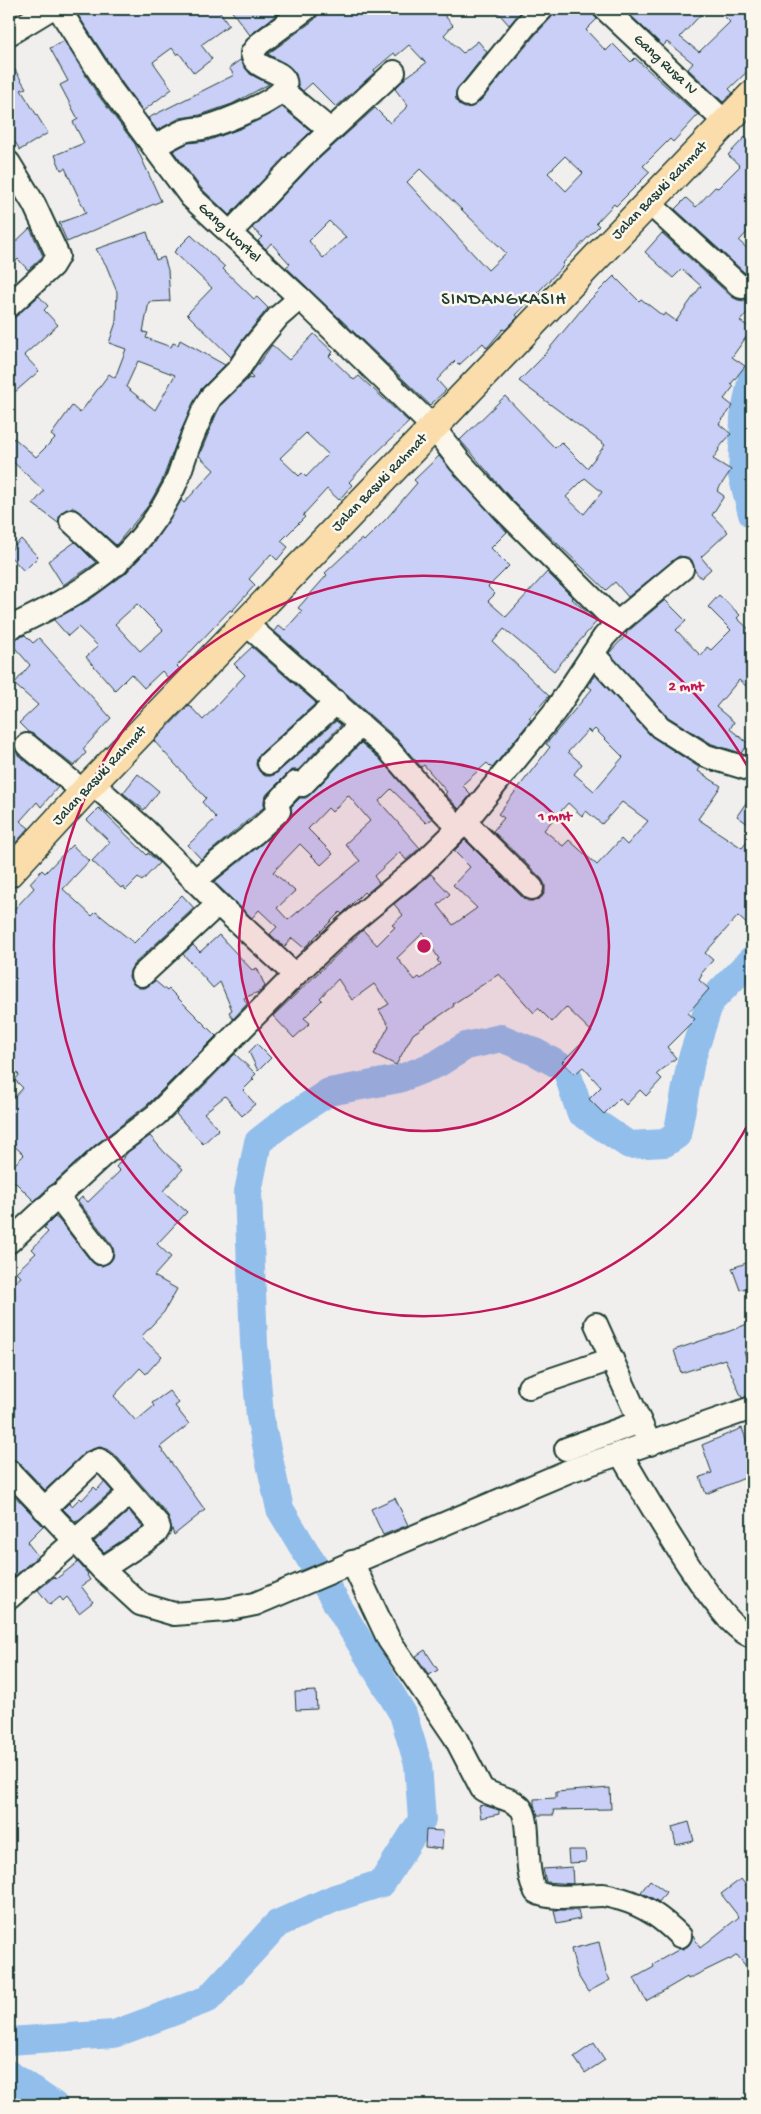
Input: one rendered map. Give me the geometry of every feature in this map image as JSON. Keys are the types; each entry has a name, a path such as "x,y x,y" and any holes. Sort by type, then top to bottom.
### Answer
{"highway":[{"name":"Jalan Basuki Rahmat","path":"9,873 88,787 752,95"}],"street":[{"path":"9,34 50,9"},
{"name":"Gang Wortel","path":"59,9 109,87 191,197 300,298 434,428 460,462 504,510 617,623"},
{"path":"154,147 183,132 202,128 240,114 275,98 283,91 286,82 283,78 256,62 252,53 258,44 306,9"},
{"path":"468,95 542,9"},
{"name":"Gang Rusa IV","path":"605,9 726,122"},
{"path":"230,233 330,130 394,72"},
{"path":"283,91 330,130"},
{"path":"9,163 34,204 58,256 52,266 9,306"},
{"path":"649,203 741,287 748,286 752,290"},
{"path":"9,628 48,610 98,579 117,564 144,536 173,488 204,409 211,397 238,370 253,347 278,317 300,298"},
{"path":"70,522 117,564"},
{"path":"9,1242 102,1156 156,1115 295,974 345,928 420,866 462,825 555,712 593,654 617,623 682,569"},
{"path":"245,623 388,749 434,802 532,888"},
{"path":"593,654 660,727 706,756 752,770"},
{"path":"269,763 336,702"},
{"path":"194,881 256,832 279,811 277,803 295,783 302,785 360,724"},
{"path":"27,745 88,787 145,830 194,881 295,974"},
{"path":"142,975 218,904"},
{"path":"57,1196 100,1253"},
{"path":"596,1324 650,1444"},
{"path":"529,1387 612,1359"},
{"path":"9,1471 102,1568 140,1604 174,1614 226,1610 255,1604 284,1593 526,1488 620,1453 752,1408"},
{"path":"566,1448 640,1422"},
{"path":"620,1453 700,1585 732,1621 748,1636 752,1636"},
{"path":"44,1509 92,1463 99,1460 108,1466 157,1522 159,1528 156,1534 102,1568"},
{"path":"9,1598 130,1492"},
{"path":"344,1566 389,1640 455,1737 482,1789 487,1793 516,1804 525,1813 529,1870 536,1892 542,1895 604,1895 633,1903 659,1916 680,1936"}],"building":[{"path":"74,9 218,9 229,25 201,45 212,59 194,73 179,53 177,55 172,48 153,62 172,89 143,111"},
{"path":"230,9 284,9 250,35"},
{"path":"319,9 451,9 444,15 453,25 444,35 463,53 478,41 487,52 456,91 456,99 459,105 465,108 472,107 483,98 551,18 555,9 587,9 597,19 586,30 606,51 613,44 631,62 635,58 698,115 673,142 670,139 643,166 650,172 596,223 599,226 516,315 518,317 505,330 503,329 487,348 483,343 459,365 455,361 437,380 446,390 430,405 286,267 290,264 271,243 266,249 258,241 262,237 252,228 311,166 375,108 390,123 408,106 395,89 405,78 426,63 409,45 396,56 394,53 336,107 312,83 303,91 298,86 296,74 290,67 268,54 318,15","holes":["565,156 583,173 566,191 548,173","420,169 506,253 488,270 407,182","329,221 346,237 323,258 309,241"]},
{"path":"495,9 524,9 509,25"},
{"path":"633,9 706,9 680,37 699,52 730,22 723,15 729,9 752,9 752,67 729,89 733,93 723,102 688,69 693,63 667,42 663,46 628,13"},
{"path":"64,41 98,95 135,144 161,201 67,242 59,223 86,213 65,168 61,170 55,155 84,143 73,122 78,119 60,85 68,81 50,48"},
{"path":"9,60 26,88 21,90 48,133 20,150 15,142 9,145"},
{"path":"240,60 250,74 269,84 232,104 200,115 180,118 157,130 148,118 234,75 229,68"},
{"path":"282,107 311,131 229,215 201,188 173,151 188,143 207,141 242,128"},
{"path":"745,137 752,144 752,227 739,241 752,253 752,274 745,273 675,209 686,198 696,207 715,187 718,188 740,166 728,155"},
{"path":"30,228 43,256 28,270 18,259 9,267 9,248"},
{"path":"147,232 156,260 164,257 168,270 170,301 149,302 143,332 148,333 146,338 171,347 173,343 178,345 180,340 225,365 200,390 180,433 162,481 148,506 116,545 73,507 62,512 58,523 33,504 44,491 9,458 9,444 14,438 36,457 55,438 51,435 72,406 80,413 109,374 115,378 126,349 109,343 116,322 117,292 106,265 96,249","holes":["138,361 175,375 155,410 126,387"]},
{"path":"662,233 732,297 752,302 752,307 740,321 752,329 732,357 745,366 731,384 734,386 724,399 733,406 719,424 731,434 718,449 713,459 731,470 717,491 724,496 712,515 728,532 701,557 711,569 701,578 695,571 692,560 679,556 628,597 615,582 606,590 513,501 460,440 505,396 555,448 561,442 587,468 605,445 519,381 539,361 586,304 614,276 639,301 641,299 663,316 665,313 676,321 701,286 682,269 673,278 645,252","holes":["585,478 602,492 584,514 566,497"]},
{"path":"191,235 225,267 223,269 254,299 257,297 268,308 231,357 187,314 212,288 174,252"},
{"path":"39,296 48,306 44,310 58,325 24,355 39,371 15,392 9,386 9,322"},
{"path":"314,334 333,352 329,356 354,380 359,376 409,422 349,482 352,485 339,500 327,489 303,515 305,517 281,541 288,547 277,560 271,554 249,579 255,585 177,666 180,669 169,679 162,671 144,688 131,674 115,690 86,657 98,646 78,627 68,636 54,620 91,599 126,573 153,544 181,500 184,503 214,470 199,456 216,415 221,405 249,378 253,378 250,375 272,345 289,360","holes":["306,433 328,454 306,477 302,473 299,476 280,458","137,604 163,630 140,651 115,624"]},
{"path":"439,456 507,532 491,548 509,566 488,587 495,594 488,601 506,617 547,572 572,599 597,621 554,671 504,629 493,642 549,696 529,718 531,720 493,767 487,763 462,785 471,794 459,809 445,794 447,792 424,765 421,767 397,739 274,631 279,625 285,630 302,611 298,608 327,575 325,573 358,542 362,539 364,541 387,518 417,483 414,480"},
{"path":"21,539 38,557 24,571 9,555 9,552"},
{"path":"75,542 96,563 63,585 48,561"},
{"path":"719,595 740,615 737,618 752,632 752,691 739,680 716,707 734,722 730,729 749,744 741,753 712,744 668,717 609,653 626,633 665,600 686,621 676,630 701,656 707,647 711,650 731,630 708,607"},
{"path":"25,635 33,643 39,638 111,718 83,749 86,753 74,766 35,735 28,732 19,723 38,705 14,684 30,665 9,641"},
{"path":"252,647 316,703 260,754 256,765 260,772 265,776 277,773 336,721 341,725 298,770 292,770 267,794 264,800 264,807 201,859 188,845 216,818 202,802 206,798 154,741 189,705 203,720 245,675 234,664"},
{"path":"595,675 651,736 700,768 698,771 721,786 698,819 742,848 752,836 752,929 738,916 705,953 713,960 701,974 699,980 709,989 688,1013 695,1019 667,1047 676,1058 657,1074 662,1079 646,1096 640,1090 626,1105 620,1098 604,1114 589,1099 601,1087 583,1067 575,1074 562,1062 592,1032 566,1007 552,1022 538,1008 534,1013 499,974 453,1004 454,1006 413,1034 396,1065 374,1054 389,1026 379,1010 389,1004 374,984 352,1000 338,979 320,998 322,1000 304,1018 310,1023 294,1038 273,1016 363,930 377,945 395,927 392,925 403,915 394,904 431,874 450,894 438,905 453,925 477,908 453,885 470,867 454,851 465,840 523,898 528,901 535,901 542,897 545,892 545,885 542,879 493,831 504,818 498,814 550,747 546,744 592,689 588,686","holes":["595,729 623,757 594,791 574,774 582,764 568,752 588,730 591,733","622,802 648,821 627,845 621,839 597,865 569,840 563,846 544,830 568,803 582,816 586,811 602,824","423,933 439,959 437,960 440,964 421,979 419,977 415,980 397,958"]},
{"path":"16,738 15,749 18,755 58,787 41,807 37,802 20,821 29,828 9,850 9,741"},
{"path":"361,743 379,758 432,819 426,823 391,789 379,801 420,848 406,860 400,852 374,876 379,883 366,894 364,892 342,914 340,912 304,948 292,938 284,947 270,934 277,927 259,910 252,918 214,882 288,821 292,814 291,807 300,798 306,798","holes":["348,795 370,821 345,844 360,861 288,920 277,908 295,891 273,872 300,844 321,865 333,854 308,829 328,808 332,812"]},
{"path":"138,774 159,791 144,810 123,793"},
{"path":"752,794 752,827 737,816"},
{"path":"99,808 147,855 148,853 159,863 142,881 138,878 126,890 123,886 121,888 92,861 110,842 87,820"},
{"path":"72,845 89,861 63,889 92,916 96,912 134,943 182,895 194,908 133,965 129,977 133,984 139,988 145,988 155,981 167,991 169,989 216,1036 147,1105 94,1146 34,1201 9,1176 9,1170 24,1155 9,1141 9,1103 23,1088 15,1080 19,1075 9,1066 9,915 34,888 30,883 42,870 45,873"},
{"path":"219,935 252,970 257,968 265,986 261,991 244,998 247,1004 233,1019 229,1012 232,1010 220,982 213,988 183,954 193,945 200,952"},
{"path":"257,1044 271,1058 258,1071 249,1052"},
{"path":"235,1054 256,1074 252,1078 254,1079 243,1090 255,1104 242,1116 225,1096 204,1113 219,1129 203,1144 176,1114"},
{"path":"150,1136 183,1169 163,1191 187,1212 157,1244 171,1257 154,1276 177,1289 164,1312 141,1337 162,1356 146,1374 140,1368 114,1396 136,1421 154,1406 152,1403 169,1391 179,1403 175,1406 189,1424 160,1447 205,1510 174,1535 167,1514 118,1458 107,1449 100,1447 87,1451 45,1490 19,1462 9,1458 9,1287 21,1277 16,1272 36,1253 32,1249 48,1232 44,1228 55,1217 91,1261 96,1265 102,1266 109,1263 113,1258 114,1252 112,1245 78,1201 82,1197 88,1202 120,1171 116,1167 128,1152"},
{"path":"752,1261 752,1286 740,1290 732,1268"},
{"path":"752,1322 752,1350 744,1352 752,1371 752,1395 742,1398 725,1359 681,1373 674,1350"},
{"path":"742,1428 752,1456 752,1475 706,1494 700,1477 712,1473 702,1445"},
{"path":"104,1482 112,1491 76,1522 63,1509 69,1503 72,1506 80,1498 82,1500 94,1487 97,1490"},
{"path":"9,1490 43,1526 27,1542 38,1556 9,1581"},
{"path":"395,1498 408,1525 383,1535 371,1509"},
{"path":"129,1511 143,1527 104,1552 94,1542"},
{"path":"78,1562 88,1574 90,1580 81,1586 93,1602 79,1613 67,1597 63,1601 60,1597 50,1605 38,1590"},
{"path":"425,1650 438,1670 429,1675 416,1656"},
{"path":"316,1691 317,1709 296,1710 295,1692"},
{"path":"610,1788 611,1809 553,1810 554,1815 538,1815 534,1805 534,1799 556,1798 556,1792"},
{"path":"483,1805 499,1810 499,1814 481,1818 479,1806"},
{"path":"689,1822 694,1841 676,1845 672,1827"},
{"path":"426,1830 443,1831 442,1849 425,1847"},
{"path":"568,1850 585,1850 586,1862 569,1863"},
{"path":"572,1867 573,1884 546,1882 543,1869"},
{"path":"741,1879 752,1893 752,1974 737,1955 688,1979 687,1977 646,2001 634,1978 654,1967 653,1964 677,1949 683,1949 689,1945 693,1935 700,1948 739,1917 721,1894"},
{"path":"650,1880 666,1892 659,1902 641,1892"},
{"path":"554,1910 578,1910 580,1919 557,1924"},
{"path":"599,1942 606,1972 610,1980 588,1992 577,1974 571,1949"},
{"path":"594,2043 605,2060 585,2073 574,2057"}],"waterway":[{"path":"752,377 744,417 742,475 752,514"},
{"path":"9,2041 114,2034 208,1999 277,1924 335,1898 382,1883 422,1820 418,1764 403,1714 280,1509 260,1417 254,1343 248,1192 258,1142 286,1120 329,1092 399,1079 437,1064 466,1046 501,1038 535,1052 566,1069 580,1112 629,1145 665,1143 677,1135 691,1061 710,1002 752,959"},
{"path":"9,2074 54,2105"}],"district":[{"name":"SINDANGKASIH","path":"504,300"}]}
